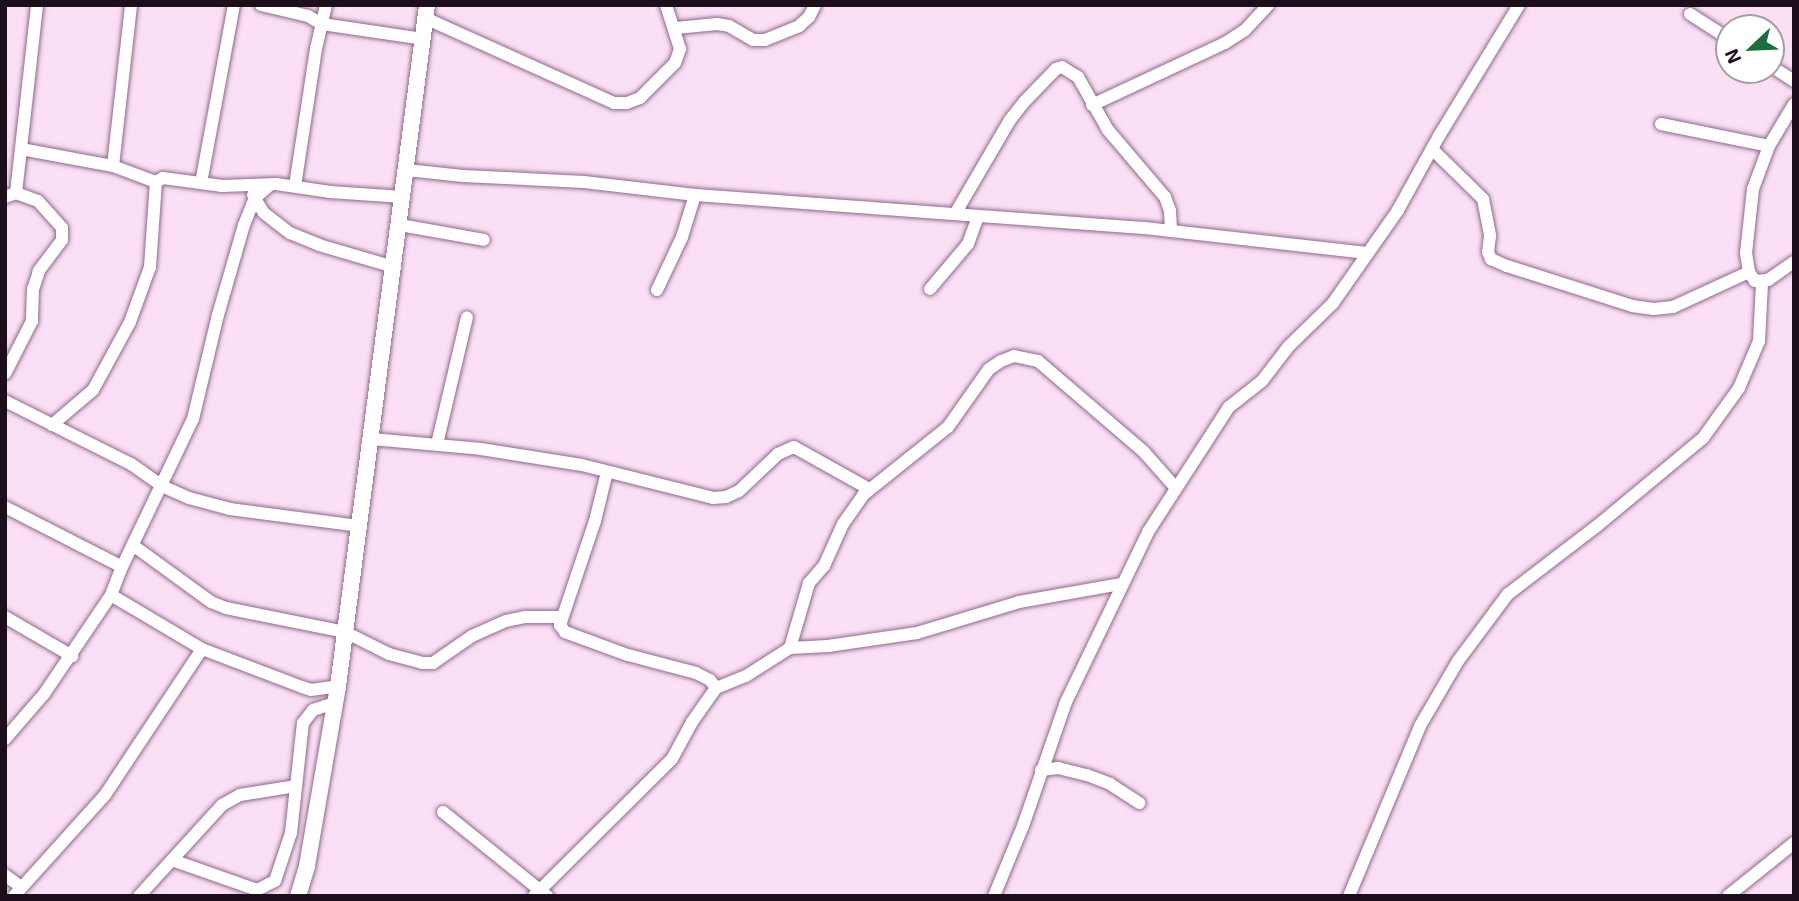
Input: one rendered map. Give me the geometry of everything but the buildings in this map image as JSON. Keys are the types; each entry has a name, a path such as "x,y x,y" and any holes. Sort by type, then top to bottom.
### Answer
{"main road":[{"path":"298,896 307,866 338,686 373,439 426,11"}],"street":[{"path":"5,374 32,321 33,289 39,271 62,240 62,228 50,211 38,201 11,195 20,149 37,5"},
{"path":"113,166 131,5"},
{"path":"201,183 234,5"},
{"path":"261,5 308,16 323,24 423,39"},
{"path":"295,186 326,5"},
{"path":"426,11 614,103 639,98 675,63 680,49 676,28 666,5"},
{"path":"676,28 717,24 729,26 753,40 765,40 799,26 809,18 815,5"},
{"path":"1092,105 1225,43 1245,30 1268,5"},
{"path":"994,896 1066,702 1148,532 1229,407 1262,381 1289,346 1333,303 1398,210 1519,5"},
{"path":"1690,14 1715,30"},
{"path":"955,214 1010,120 1056,69 1068,68 1078,77 1092,105 1121,148 1165,197 1170,211 1171,231"},
{"path":"1794,104 1769,146 1753,188 1746,253 1749,272 1755,282 1762,283 1794,262"},
{"path":"1661,124 1769,146"},
{"path":"20,149 113,166 156,183"},
{"path":"1432,149 1483,199 1490,236 1488,252 1491,259 1507,266 1632,306 1654,309 1673,307 1749,272"},
{"path":"407,170 584,182 695,195 1171,231 1366,253"},
{"path":"156,183 163,178 247,186 271,184 403,197"},
{"path":"52,425 93,390 130,322 150,267 156,183"},
{"path":"5,739 10,725 72,656 111,595 193,419 218,315 244,225 255,198 271,184"},
{"path":"247,186 264,213 290,233 319,245 394,267"},
{"path":"657,290 682,237 695,195"},
{"path":"930,289 968,244 978,216"},
{"path":"400,225 485,240"},
{"path":"1349,896 1420,726 1458,661 1508,594 1597,526 1703,438 1739,387 1759,341 1762,283"},
{"path":"437,444 467,317"},
{"path":"790,648 809,583 824,566 843,524 869,489 948,427 989,369 1014,356 1038,361 1056,375 1144,452 1176,488"},
{"path":"5,401 131,464 162,486 189,498 230,509 360,526"},
{"path":"373,439 481,449 607,472 702,496 726,497 739,491 778,454 794,447 869,489"},
{"path":"607,472 595,521 560,625 565,632 628,655 696,673 710,680 716,688"},
{"path":"5,507 122,567"},
{"path":"134,546 211,602 226,608 345,632 389,654 433,663 472,636 506,621 525,617 561,617"},
{"path":"443,812 540,894 672,759 692,722 716,688 746,676 790,648 828,646 917,633 1019,602 1121,584"},
{"path":"111,595 202,649 311,690 338,686"},
{"path":"5,617 72,656"},
{"path":"5,875 18,892 106,795 202,649"},
{"path":"172,860 257,890 266,888 280,874 291,833 307,714 335,703"},
{"path":"1041,770 1058,768 1087,775 1110,784 1139,803"},
{"path":"139,896 222,805 240,795 296,786"},
{"path":"1728,896 1794,843"}]}
